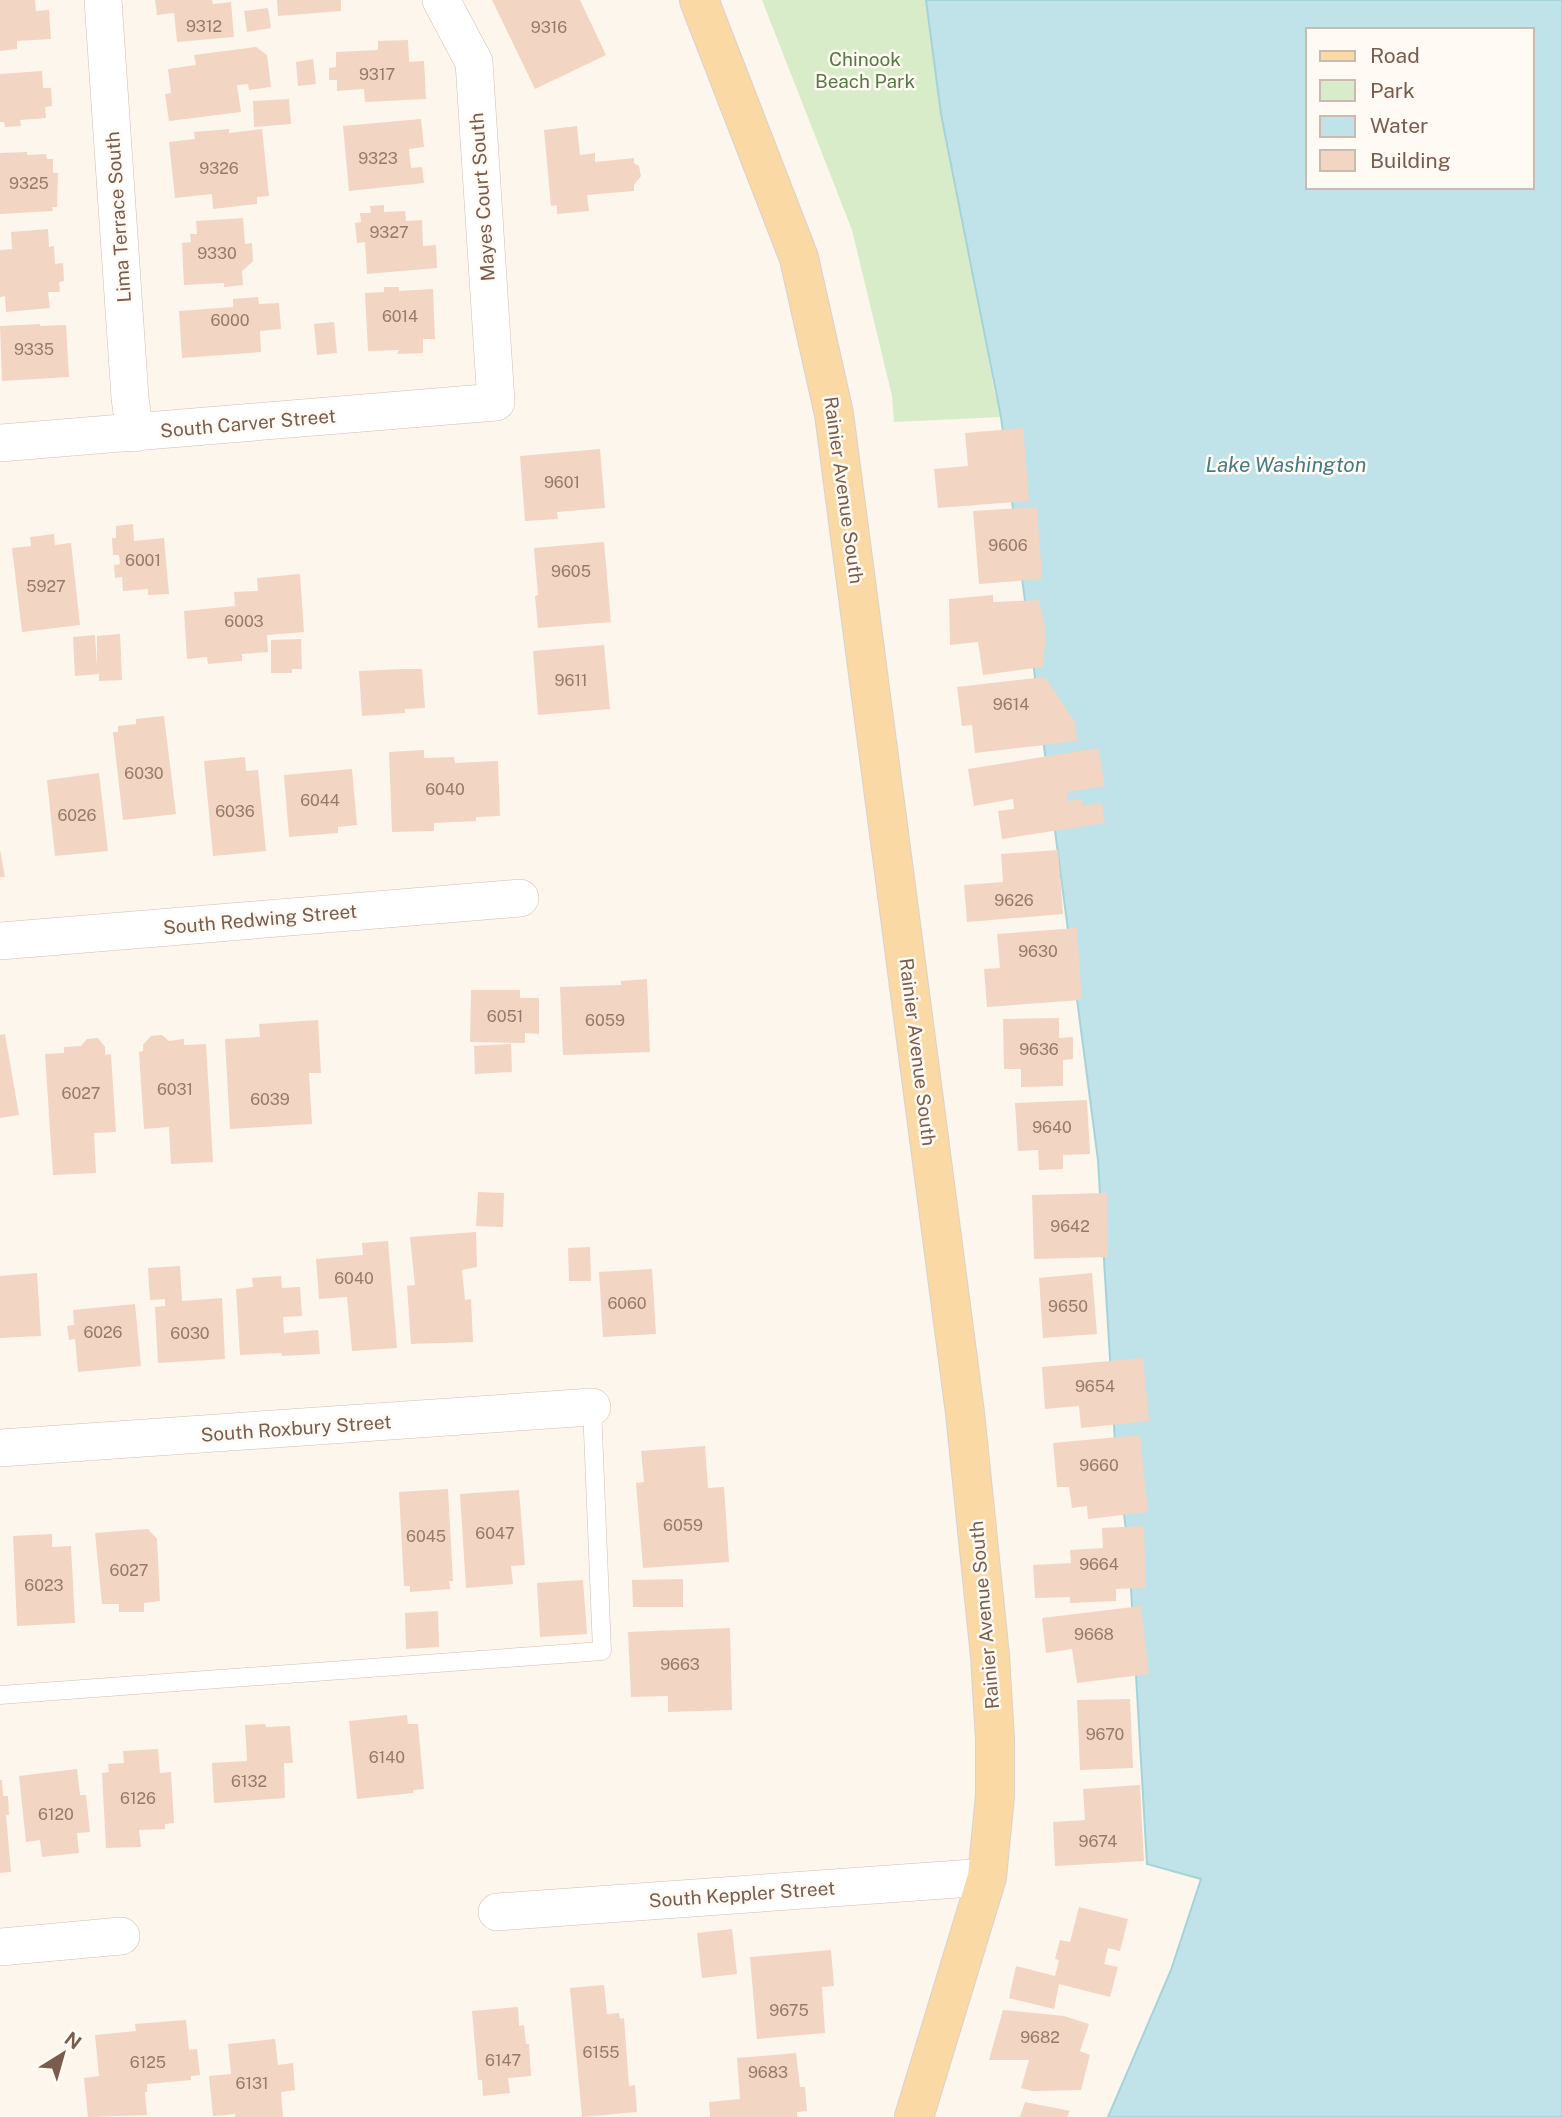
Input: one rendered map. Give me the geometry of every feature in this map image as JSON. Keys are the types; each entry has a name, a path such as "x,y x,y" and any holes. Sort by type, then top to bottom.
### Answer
{"main road":[{"name":"Rainier Avenue South","path":"699,0 799,258 834,414 965,1413 988,1637 995,1728 995,1796 987,1877 914,2117"}],"street":[{"name":"Lima Terrace South","path":"103,0 129,384 135,433"},
{"name":"Mayes Court South","path":"441,0 474,62 496,402"},
{"name":"South Carver Street","path":"0,443 496,402"},
{"name":"South Redwing Street","path":"0,941 520,898"},
{"name":"South Roxbury Street","path":"0,1448 592,1407"},
{"name":"South Keppler Street","path":"498,1912 987,1877"},
{"path":"0,1947 121,1936"}],"lane":[{"path":"0,1695 602,1651 592,1407"}],"green space":[{"name":"Chinook Beach Park","path":"762,0 926,0 994,390 1001,417 894,422 892,396 852,230"}],"water":[{"name":"Lake Washington","path":"926,0 1562,0 1562,2117 1108,2117 1171,1970 1201,1879 1147,1864 1129,1554 1115,1442 1098,1160 1001,417 941,114"}],"building":[{"path":"0,0 35,0 36,11 49,10 51,39 17,41 17,49 0,51"},
{"path":"155,0 212,0 213,4 231,2 234,37 177,42 174,13 157,15"},
{"path":"277,0 341,0 341,11 278,16"},
{"path":"492,0 580,0 606,55 535,89"},
{"path":"268,8 271,28 247,32 244,11"},
{"path":"408,40 409,62 424,61 426,99 365,102 364,89 337,91 337,80 329,80 329,68 336,67 336,52 378,50 378,41"},
{"path":"256,47 267,55 271,87 249,90 248,84 237,85 241,112 169,121 165,94 171,93 168,69 196,65 194,55"},
{"path":"313,59 316,84 298,86 296,62"},
{"path":"42,71 43,88 51,88 52,106 45,107 46,118 20,120 21,126 5,127 4,122 0,122 0,74"},
{"path":"289,99 291,124 254,127 253,101"},
{"path":"421,119 424,147 409,149 411,168 422,167 424,183 349,191 343,126"},
{"path":"577,126 580,155 595,153 595,162 634,158 641,176 634,185 634,191 587,195 589,211 557,214 557,205 551,206 544,130"},
{"path":"229,129 229,133 262,129 269,196 257,197 257,204 213,209 212,194 175,198 169,142 195,139 194,132"},
{"path":"27,152 27,155 46,154 47,159 53,159 53,173 58,173 57,207 52,207 53,211 0,214 0,153"},
{"path":"384,205 384,212 405,211 406,221 422,220 423,246 436,245 437,268 367,274 365,242 357,243 355,223 361,222 360,213 371,213 370,206"},
{"path":"243,218 245,244 252,243 253,261 242,271 243,285 184,285 182,243 191,242 190,234 197,234 196,221"},
{"path":"48,229 49,247 54,246 55,264 63,263 64,281 59,282 60,292 48,292 50,308 6,312 5,296 0,297 0,250 12,249 11,232"},
{"path":"384,287 399,287 399,291 433,289 435,339 423,339 423,353 397,354 399,350 368,351 365,293 384,292"},
{"path":"258,297 259,304 279,303 281,329 260,331 261,352 182,358 179,311 233,307 233,299"},
{"path":"334,322 337,353 317,355 314,324"},
{"path":"66,325 69,377 2,381 0,326"},
{"path":"1023,428 1029,501 938,508 934,469 968,466 965,433"},
{"path":"600,449 605,508 557,512 558,519 525,521 520,456"},
{"path":"1037,507 1042,579 979,584 973,511"},
{"path":"133,524 134,541 164,538 169,594 148,595 148,589 123,591 122,577 115,578 114,565 120,564 119,555 113,555 112,538 116,538 116,526"},
{"path":"54,534 55,545 71,543 80,625 22,632 12,548 31,546 30,537"},
{"path":"604,542 611,622 538,628 534,548"},
{"path":"300,574 304,632 267,635 268,652 242,654 242,661 208,664 207,657 187,659 184,611 235,606 234,592 258,591 257,578"},
{"path":"993,595 993,602 1039,600 1046,632 1043,667 983,675 978,642 950,645 949,599"},
{"path":"120,634 122,680 99,681 99,674 75,676 73,637 95,635 97,666 97,636"},
{"path":"301,639 302,669 292,669 292,673 271,673 271,640"},
{"path":"604,645 610,709 538,715 533,651"},
{"path":"422,669 425,708 405,709 405,713 362,716 359,671"},
{"path":"1045,677 1075,722 1077,741 975,753 972,725 962,726 957,687"},
{"path":"164,716 176,814 123,820 113,732 118,732 118,726 136,724 136,719"},
{"path":"1098,748 1105,786 1067,792 1068,801 1082,799 1083,806 1102,803 1105,823 1002,839 998,811 1014,809 1013,799 974,806 968,769"},
{"path":"424,750 424,758 454,757 455,763 498,761 500,816 476,817 476,821 434,823 434,831 392,832 389,752"},
{"path":"245,757 246,771 258,770 266,851 213,856 204,761"},
{"path":"352,769 357,825 338,827 338,833 289,837 284,775"},
{"path":"99,773 108,851 55,856 47,780"},
{"path":"0,850 5,877 0,877"},
{"path":"1058,850 1063,914 967,922 964,885 1003,882 1001,854"},
{"path":"1077,928 1082,1000 987,1007 984,969 1000,968 997,934"},
{"path":"647,979 650,1052 563,1055 560,987 621,985 621,981"},
{"path":"471,990 520,990 520,998 539,998 539,1034 525,1033 525,1043 470,1042"},
{"path":"1059,1018 1059,1038 1073,1037 1073,1059 1063,1060 1063,1086 1021,1087 1021,1069 1004,1069 1003,1019"},
{"path":"318,1020 321,1073 309,1073 312,1124 230,1129 225,1039 260,1037 259,1024"},
{"path":"5,1034 19,1115 0,1118 0,1035"},
{"path":"162,1035 169,1041 184,1039 184,1045 206,1044 213,1162 171,1164 169,1127 144,1129 139,1052 143,1051 143,1045 151,1036"},
{"path":"98,1038 105,1047 105,1055 111,1054 116,1132 94,1133 96,1173 53,1175 45,1054 64,1053 64,1047 81,1046 87,1039"},
{"path":"511,1044 512,1072 475,1074 474,1046"},
{"path":"1087,1100 1090,1154 1063,1155 1063,1169 1039,1170 1038,1150 1018,1151 1015,1103"},
{"path":"478,1192 504,1193 503,1227 476,1226"},
{"path":"1107,1193 1108,1257 1034,1259 1032,1195"},
{"path":"476,1232 477,1267 462,1270 465,1300 471,1299 473,1342 411,1344 407,1286 415,1285 410,1237"},
{"path":"388,1241 397,1348 352,1351 347,1297 319,1299 316,1259 363,1255 362,1243"},
{"path":"590,1247 591,1281 569,1281 568,1248"},
{"path":"180,1266 182,1301 222,1298 225,1359 158,1363 155,1307 165,1306 165,1299 150,1300 148,1268"},
{"path":"652,1269 656,1334 603,1337 599,1272"},
{"path":"37,1273 41,1336 0,1338 0,1276"},
{"path":"1092,1273 1097,1334 1043,1338 1039,1278"},
{"path":"281,1276 282,1288 300,1287 302,1316 283,1317 284,1333 318,1330 320,1354 240,1355 236,1289 253,1287 252,1278"},
{"path":"135,1304 141,1366 78,1372 75,1339 69,1340 67,1326 74,1325 73,1310"},
{"path":"1143,1358 1149,1421 1081,1428 1079,1406 1045,1409 1042,1367"},
{"path":"1140,1435 1148,1512 1088,1519 1087,1506 1072,1508 1069,1487 1057,1487 1053,1443"},
{"path":"705,1446 708,1488 724,1487 729,1562 643,1568 636,1483 644,1482 641,1451"},
{"path":"448,1489 453,1581 449,1581 450,1589 410,1592 410,1586 404,1586 399,1492"},
{"path":"519,1490 525,1565 511,1566 513,1584 466,1588 460,1494"},
{"path":"1144,1526 1146,1588 1116,1589 1116,1601 1070,1603 1070,1597 1035,1598 1033,1565 1071,1563 1070,1550 1103,1548 1102,1528"},
{"path":"148,1529 157,1539 160,1601 144,1603 144,1612 119,1612 119,1604 102,1604 95,1533"},
{"path":"52,1534 52,1547 71,1546 75,1623 17,1626 13,1536"},
{"path":"683,1579 683,1607 633,1607 632,1580"},
{"path":"583,1580 587,1634 540,1637 537,1583"},
{"path":"1141,1606 1149,1674 1077,1683 1072,1649 1046,1653 1042,1618"},
{"path":"438,1611 439,1647 406,1649 405,1613"},
{"path":"730,1628 732,1710 668,1712 668,1696 631,1697 628,1632"},
{"path":"1130,1699 1133,1768 1080,1770 1077,1700"},
{"path":"407,1715 408,1724 418,1724 424,1789 413,1790 413,1793 357,1799 349,1721"},
{"path":"265,1724 266,1727 290,1726 293,1763 284,1763 285,1798 214,1803 212,1763 247,1761 245,1725"},
{"path":"158,1749 160,1773 171,1772 174,1823 165,1824 165,1829 139,1830 141,1847 106,1848 102,1773 109,1772 108,1764 124,1763 123,1751"},
{"path":"77,1769 80,1795 86,1795 90,1832 77,1833 79,1853 42,1857 40,1840 26,1842 19,1776"},
{"path":"0,1780 3,1796 8,1796 9,1815 6,1815 11,1872 0,1873"},
{"path":"1140,1785 1144,1861 1055,1866 1053,1822 1085,1820 1083,1789"},
{"path":"1079,1907 1128,1919 1120,1951 1108,1948 1104,1964 1118,1967 1110,1997 1059,1984 1054,2009 1009,1998 1016,1966 1055,1976 1059,1960 1055,1959 1060,1940 1070,1942"},
{"path":"732,1929 737,1974 702,1978 697,1933"},
{"path":"831,1950 834,1986 822,1987 825,2033 757,2039 750,1957"},
{"path":"604,1985 607,2014 619,2013 620,2019 624,2018 629,2086 635,2085 637,2112 582,2117 570,1988"},
{"path":"518,2007 519,2026 524,2025 526,2044 529,2044 531,2076 508,2078 510,2093 483,2096 482,2080 478,2080 472,2011"},
{"path":"1003,2010 1064,2016 1089,2024 1080,2051 1090,2055 1081,2090 1032,2091 1021,2088 1029,2060 989,2060"},
{"path":"186,2020 189,2050 197,2049 200,2075 191,2076 191,2080 147,2084 147,2115 88,2117 84,2078 99,2076 95,2035 136,2031 135,2024"},
{"path":"275,2039 278,2065 293,2063 295,2090 281,2092 283,2117 235,2117 235,2114 213,2116 209,2076 231,2074 228,2044"},
{"path":"796,2053 800,2087 805,2087 807,2111 797,2112 797,2117 710,2117 709,2102 740,2099 737,2058"},
{"path":"1025,2102 1070,2111 1067,2117 1020,2117"}]}
